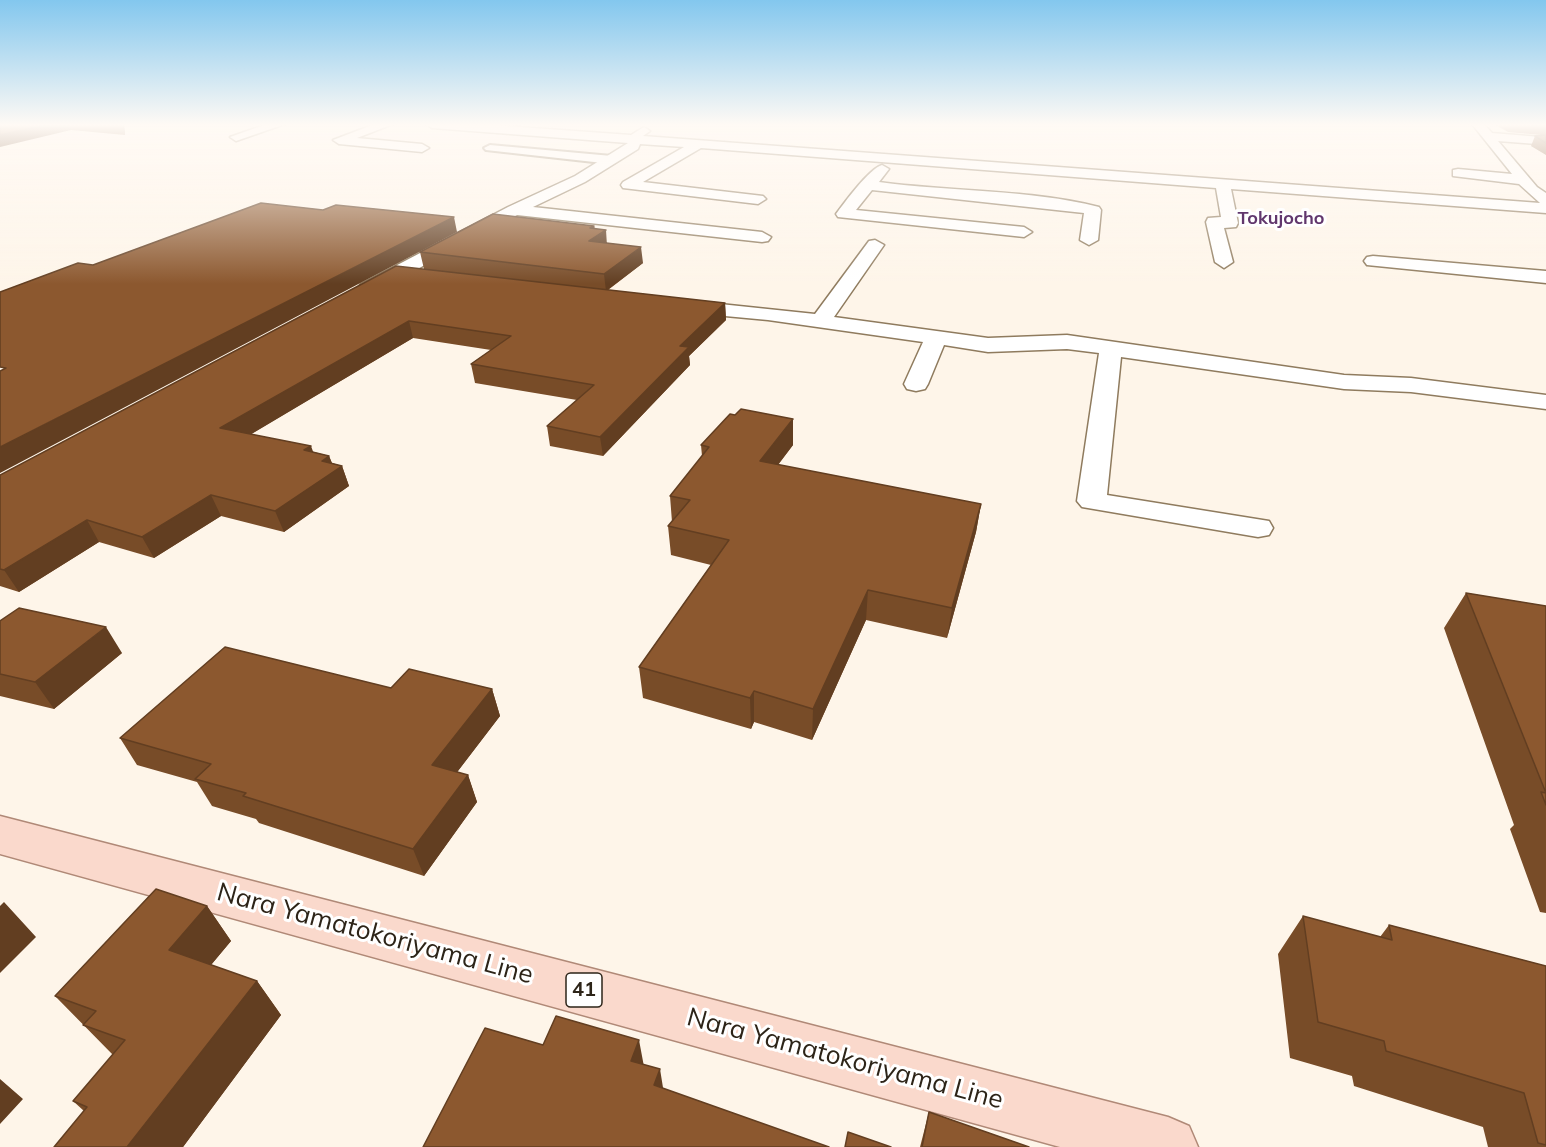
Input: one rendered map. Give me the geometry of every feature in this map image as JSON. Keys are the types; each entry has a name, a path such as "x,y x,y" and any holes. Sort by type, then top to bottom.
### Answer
{"main road":[{"name":"Nara Yamatokoriyama Line","path":"0,835 1168,1147"}],"street":[{"path":"355,295 514,210 582,178"},
{"path":"641,178 628,185 758,199"},
{"path":"874,178 844,214 1024,232"},
{"path":"1144,178 1546,208"},
{"path":"1497,178 1524,180"},
{"path":"1522,178 1546,200"},
{"path":"1223,184 1230,223 1214,222 1224,262"},
{"path":"867,185 931,194 1042,202 1093,210 1089,240"},
{"path":"1525,207 1546,225"},
{"path":"514,210 762,237"},
{"path":"821,321 875,244"},
{"path":"1373,261 1546,277"},
{"path":"397,273 431,277"},
{"path":"661,304 821,321 988,345 1067,342 1344,382 1411,385 1546,402"},
{"path":"916,384 936,338"},
{"path":"1111,348 1092,501 1258,528"}],"building":[{"path":"261,203 323,210 336,205 454,217 0,447 0,371 6,368 0,367 0,292 78,263 93,265"},
{"path":"493,214 594,226 590,228 606,230 589,241 641,247 604,274 420,252"},
{"path":"396,266 725,303 680,346 689,347 600,437 547,426 594,385 471,364 511,336 409,321 220,428 311,446 304,450 329,456 322,461 342,466 275,511 211,495 142,537 87,520 4,570 0,569 0,475"},
{"path":"741,409 793,419 760,461 981,504 952,608 868,590 813,709 754,691 750,698 639,667 729,540 668,526 690,500 670,496 709,447 701,445 730,414 735,415"},
{"path":"1466,593 1546,606 1546,793"},
{"path":"19,608 106,627 35,682 0,674 0,621"},
{"path":"225,647 391,688 409,669 492,689 432,765 468,775 413,849 243,796 246,793 195,779 211,764 120,738"},
{"path":"1541,792 1546,793 1546,805"},
{"path":"156,889 207,906 169,950 257,981 127,1147 54,1147 87,1107 73,1101 125,1040 83,1025 96,1011 55,996"},
{"path":"1303,916 1392,940 1389,925 1546,966 1546,1145 1538,1143 1524,1093 1386,1051 1384,1041 1318,1022"},
{"path":"556,1016 639,1040 631,1061 660,1069 654,1085 829,1147 423,1147 485,1028 543,1045"},
{"path":"929,1112 1029,1147 922,1147"},
{"path":"848,1132 891,1147 845,1147"}],"district":[{"name":"Tokujocho","path":"1281,219"}]}
